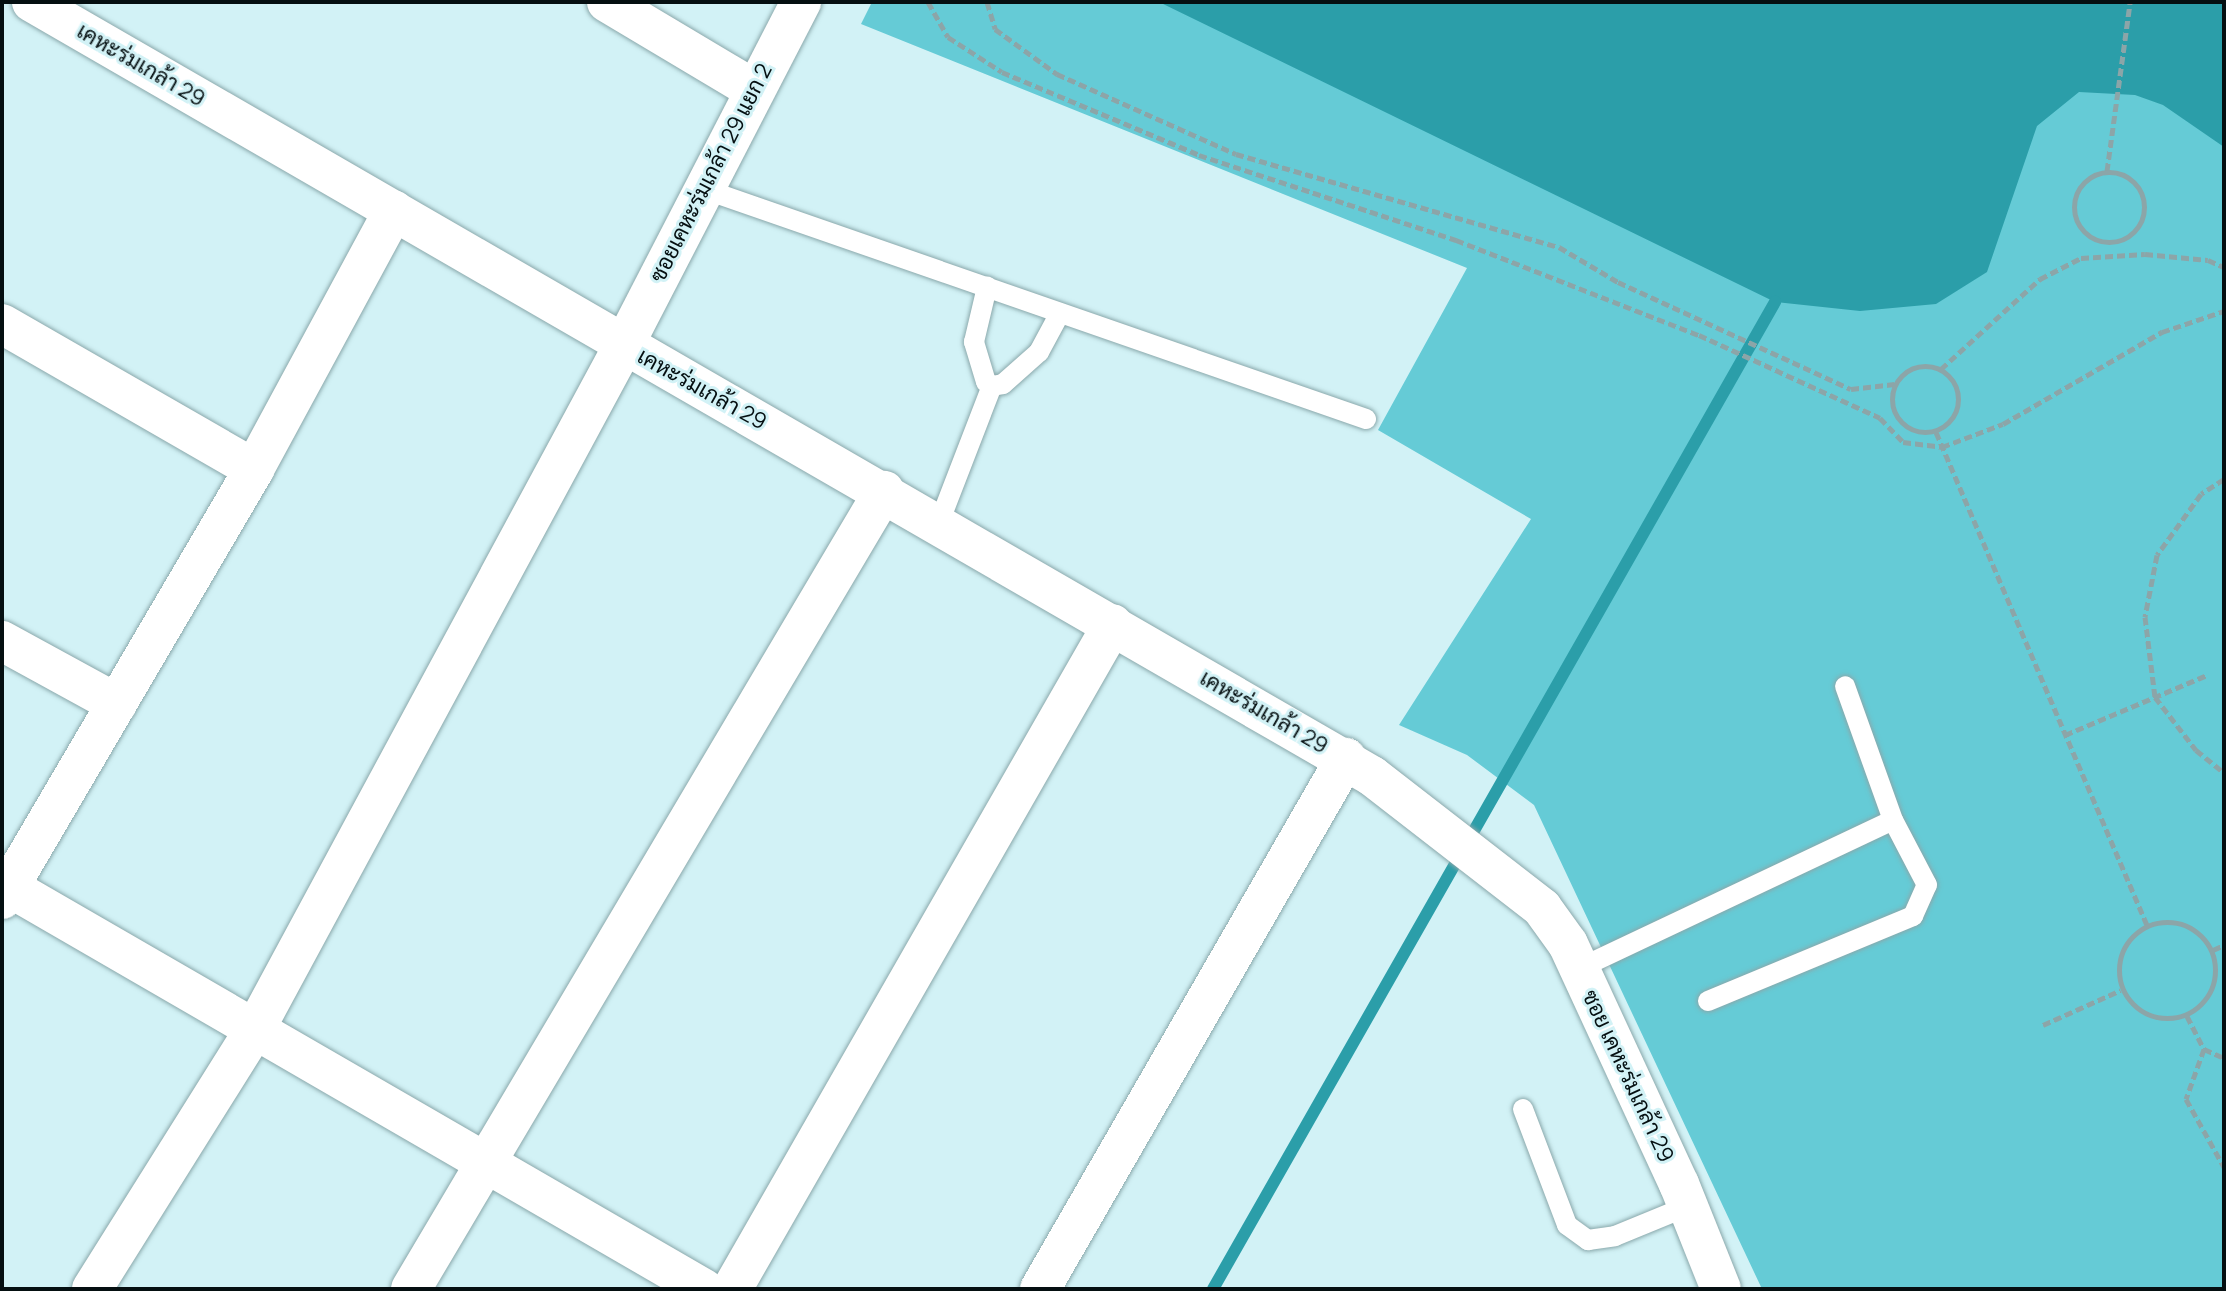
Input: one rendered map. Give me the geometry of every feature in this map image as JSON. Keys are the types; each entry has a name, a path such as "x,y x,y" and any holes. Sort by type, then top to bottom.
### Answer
{"street":[{"name":"เคหะร่มเกล้า 29","path":"32,2 1359,767 1509,881"},
{"path":"607,2 753,89"},
{"name":"ซอยเคหะร่มเกล้า 29 แยก 2","path":"92,1289 254,1031 624,345 701,188 801,2"},
{"path":"394,210 254,469 6,893 489,1162 704,1289"},
{"path":"2,324 254,469"},
{"path":"411,1289 884,491"},
{"path":"732,1289 1113,624"},
{"path":"2,641 117,704"},
{"path":"1040,1289 1359,767"},
{"name":"ซอย เคหะร่มเกล้า 29","path":"1509,881 1542,908 1578,969 1688,1206 1721,1289"}],"lane":[{"path":"701,188 1366,419"},
{"path":"987,287 974,342 986,382 992,386 1003,384 1039,352 1060,313"},
{"path":"939,523 992,386"},
{"path":"1708,1001 1913,916 1927,885 1893,820 1845,686"},
{"path":"1578,969 1893,820"},
{"path":"1523,1109 1567,1225 1588,1240 1615,1236 1688,1206"}],"path":[{"path":"928,2 948,37 1002,72 1199,155 1456,240 1699,335 1880,418 1903,442 1942,447 2003,424 2162,332 2224,311"},
{"path":"987,2 995,29 1057,74 1236,154 1559,247 1618,282 1851,389 1895,384 1915,366 1941,369 1958,389 1956,415 1936,432 1909,430 1892,409 1895,384"},
{"path":"2107,171 2130,2"},
{"path":"2107,171 2133,180 2146,205 2137,232 2111,244 2084,235 2072,210 2081,183 2107,171"},
{"path":"2111,244 2112,256"},
{"path":"1941,369 2040,279 2081,258 2192,259 2224,267"},
{"path":"1936,432 2147,925"},
{"path":"2224,479 2201,494 2157,555 2145,617 2155,697 2196,750 2224,773"},
{"path":"2065,735 2207,675"},
{"path":"2185,923 2213,950 2213,989 2187,1016 2148,1017 2121,990 2120,952 2147,925 2185,923"},
{"path":"2213,950 2224,945"},
{"path":"2043,1025 2121,990"},
{"path":"2187,1016 2204,1049 2224,1058"},
{"path":"2204,1049 2186,1099 2224,1167"}],"shaded area":[{"path":"872,2 2224,2 2224,1289 1762,1289 1534,805 1467,755 1399,725 1531,519 1378,430 1467,268 861,24"},
{"path":"1159,2 2224,2 2224,147 2163,105 2135,95 2079,92 2037,126 1987,272 1936,304 1860,311 1775,302"}],"waterway":[{"path":"1213,1289 1775,302"}]}
